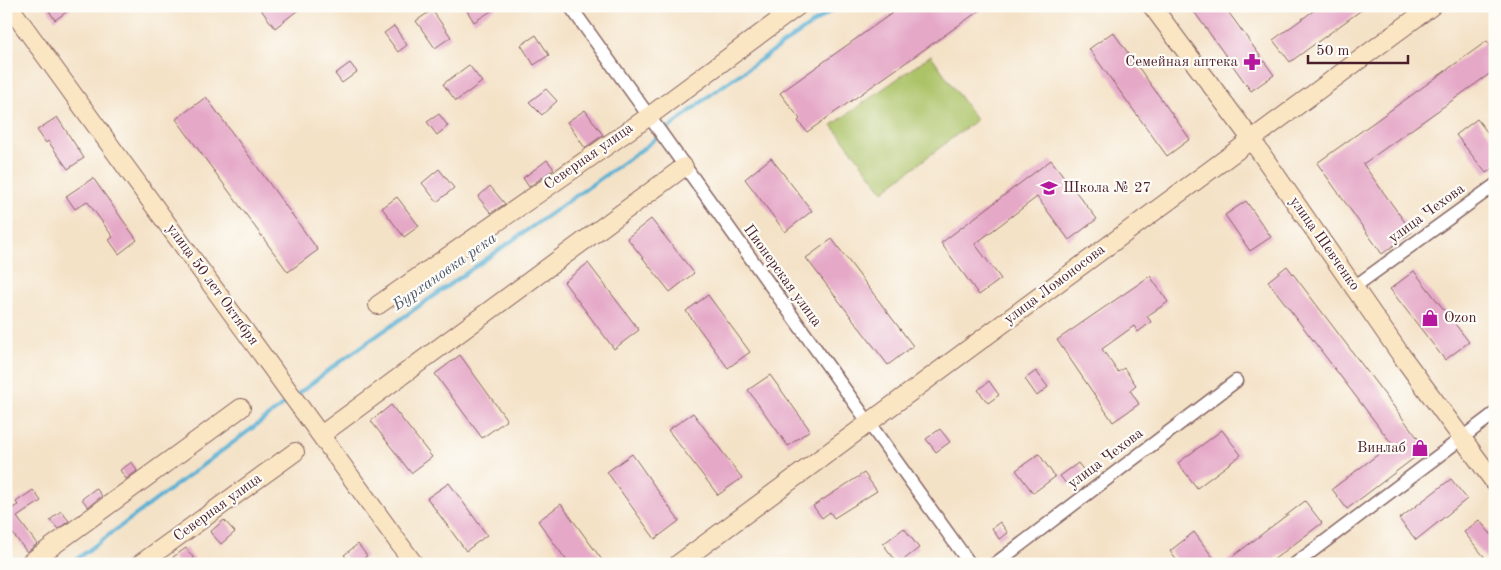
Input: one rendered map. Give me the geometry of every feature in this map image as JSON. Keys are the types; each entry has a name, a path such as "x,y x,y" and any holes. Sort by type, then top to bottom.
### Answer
{"street":[{"name":"улица 50 лет Октября","path":"10,6 414,564"},
{"name":"Пионерская улица","path":"570,6 970,564"},
{"name":"Северная улица","path":"378,304 648,117 798,6"},
{"name":"улица Шевченко","path":"1152,6 1251,139 1354,287 1495,483"},
{"name":"улица Ломоносова","path":"678,564 1432,6"},
{"path":"321,435 684,167"},
{"name":"улица Чехова","path":"1354,287 1495,185"},
{"name":"улица Чехова","path":"995,564 1236,381"},
{"path":"28,564 241,408"},
{"path":"1295,564 1495,413"},
{"name":"Северная улица","path":"140,564 295,452"}],"green space":[{"path":"931,55 976,120 883,191 832,125"}],"building":[{"path":"46,6 75,6 55,20"},
{"path":"258,6 303,6 275,28"},
{"path":"464,6 499,6 474,22"},
{"path":"902,6 986,6 807,132 798,121 800,119 780,93"},
{"path":"1190,6 1224,6 1274,75 1251,91"},
{"path":"1320,6 1367,6 1290,62 1273,40"},
{"path":"432,10 451,37 435,48 416,21"},
{"path":"394,26 407,45 398,52 384,33"},
{"path":"1113,32 1190,139 1167,156 1089,49"},
{"path":"536,35 549,55 534,65 521,45"},
{"path":"1487,41 1495,51 1495,70 1363,164 1412,232 1382,254 1317,163"},
{"path":"350,63 357,72 342,83 335,74"},
{"path":"469,65 482,82 456,101 443,84"},
{"path":"546,89 557,101 542,115 529,102"},
{"path":"206,97 318,250 288,272 176,119"},
{"path":"585,110 603,135 585,148 567,122"},
{"path":"439,114 448,126 437,135 427,122"},
{"path":"57,117 84,158 68,169 48,141 46,143 37,130"},
{"path":"1477,119 1495,142 1495,167 1486,173 1456,135"},
{"path":"771,158 812,211 785,232 745,179"},
{"path":"547,160 554,169 529,187 523,178"},
{"path":"1051,160 1097,219 1069,240 1037,197 975,244 1001,279 979,295 941,243"},
{"path":"439,169 454,188 437,202 422,183"},
{"path":"93,178 137,240 119,254 109,240 113,237 87,201 75,209 66,196"},
{"path":"490,186 505,204 491,213 478,197"},
{"path":"397,197 419,226 404,237 382,208"},
{"path":"1246,201 1271,237 1250,251 1225,215"},
{"path":"651,219 694,273 670,292 627,238"},
{"path":"832,239 913,346 888,365 806,258"},
{"path":"588,263 639,330 614,349 564,282"},
{"path":"1287,266 1426,449 1347,509 1332,489 1392,444 1268,281"},
{"path":"1414,271 1469,342 1445,360 1390,289"},
{"path":"1150,276 1168,302 1147,316 1151,322 1138,332 1134,326 1102,349 1118,372 1124,368 1136,385 1130,390 1139,404 1113,422 1057,340"},
{"path":"708,295 750,352 728,368 686,311"},
{"path":"460,355 507,420 482,438 435,374"},
{"path":"1036,371 1048,387 1037,396 1025,379"},
{"path":"770,375 810,430 788,446 748,390"},
{"path":"989,381 999,395 988,403 978,390"},
{"path":"391,405 432,457 411,473 371,421"},
{"path":"693,413 742,478 718,495 668,430"},
{"path":"940,429 950,442 936,452 926,439"},
{"path":"1222,430 1241,455 1197,488 1178,463"},
{"path":"632,454 679,521 655,539 607,472"},
{"path":"1039,454 1055,477 1033,493 1016,470"},
{"path":"132,462 137,471 126,479 120,470"},
{"path":"1078,463 1085,472 1067,485 1060,476"},
{"path":"864,473 877,491 834,518 830,512 822,518 813,506"},
{"path":"1451,479 1467,499 1416,540 1399,519"},
{"path":"449,483 487,535 466,551 427,498"},
{"path":"96,488 102,496 88,507 82,499"},
{"path":"33,490 41,501 17,517 37,544 27,552 6,525 6,502 11,509 18,505 16,502"},
{"path":"1305,501 1322,523 1268,564 1223,564"},
{"path":"561,504 605,564 569,564 538,521"},
{"path":"61,511 69,521 58,529 50,520"},
{"path":"224,520 235,532 221,544 210,532"},
{"path":"1479,520 1495,539 1495,564 1490,564 1464,532"},
{"path":"1000,522 1008,533 999,539 992,528"},
{"path":"904,528 919,548 898,564 883,544"},
{"path":"1194,532 1218,564 1179,564 1170,551"},
{"path":"358,544 367,556 355,564 351,564 344,555"},
{"path":"186,548 198,564 178,564 173,557"}],"waterway":[{"name":"Бурхановка река","path":"298,394 338,363 644,148 714,92 838,6"},
{"name":"Бурхановка река","path":"70,564 290,400"}],"place":[{"name":"Семейная аптека","path":"1252,62"},
{"name":"Школа № 27","path":"1049,188"},
{"name":"Ozon","path":"1430,318"},
{"name":"Винлаб","path":"1420,448"}]}
